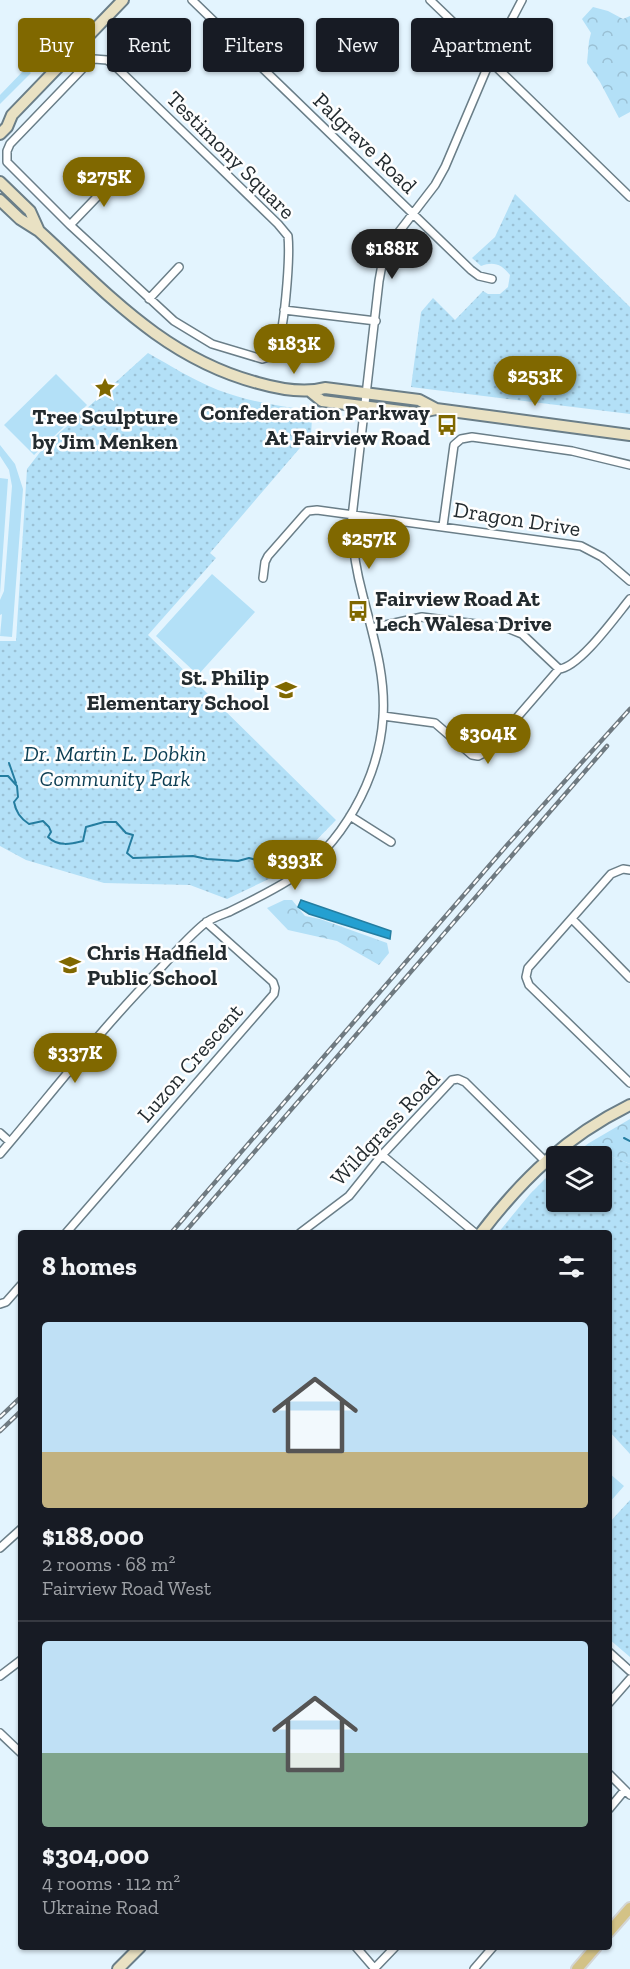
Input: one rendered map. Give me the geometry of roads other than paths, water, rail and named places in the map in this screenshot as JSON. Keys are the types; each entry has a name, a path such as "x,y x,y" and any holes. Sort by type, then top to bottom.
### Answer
{"main road":[{"path":"612,1929 630,1908"},
{"path":"577,1969 593,1950"}],"street":[{"path":"0,134 7,127 12,115 123,0"},
{"name":"Palgrave Road","path":"192,0 471,270 478,276 492,279"},
{"path":"430,0 449,18"},
{"path":"513,18 522,0"},
{"name":"Testimony Square","path":"94,59 107,60 288,236 284,310 274,354 262,359 212,344 174,321 149,299 7,162 7,151 10,144 94,59"},
{"path":"0,1154 126,1003 206,922 290,879 328,846 350,816 373,767 383,716 382,676 355,564 351,513 376,321 379,281 383,259 395,237 435,185 445,166 485,72"},
{"path":"501,72 630,197"},
{"path":"0,120 12,115"},
{"path":"70,225 119,174"},
{"path":"0,182 30,211 39,231"},
{"path":"0,200 20,219 39,231 141,325 204,363 239,378 273,387 311,392 325,388 419,400 436,409"},
{"path":"149,299 179,267"},
{"path":"284,310 376,321"},
{"path":"311,392 322,401 417,413 436,409 630,435"},
{"path":"443,526 454,445 461,439 472,437 572,451 630,465"},
{"name":"Dragon Drive","path":"263,578 268,556 308,511 317,510 581,546 602,557 630,581"},
{"path":"383,716 435,723 472,755 478,756 488,751 558,669 570,666 579,659 630,599"},
{"path":"372,628 422,617 507,628 522,634 558,669"},
{"path":"350,816 391,842"},
{"path":"630,870 623,869 612,874 528,968 526,977 529,985 630,1083"},
{"path":"573,920 630,978"},
{"name":"Luzon Crescent","path":"69,1230 274,994 273,982 206,922"},
{"name":"Wildgrass Road","path":"304,1230 349,1196 382,1155 448,1082 458,1079 465,1082 545,1161"},
{"path":"483,1230 509,1198 545,1161 582,1132 630,1105"},
{"path":"0,1133 10,1142"},
{"path":"382,1155 471,1230"},
{"path":"0,1304 6,1302 18,1288"},
{"path":"0,1548 18,1532"},
{"path":"612,1655 630,1671"},
{"path":"0,1676 18,1662"},
{"path":"612,1700 630,1679"},
{"path":"0,1733 18,1751"},
{"path":"612,1777 627,1793 612,1806"},
{"path":"118,1969 137,1950"},
{"path":"358,1950 374,1969 392,1950"},
{"path":"474,1969 490,1950"}],"water":[{"path":"301,900 391,931 390,939 309,914 298,907"}],"waterway":[{"path":"9,763 16,783"},
{"path":"0,776 8,776 17,786 18,797 14,802 21,817 29,824 43,821 51,832 48,837 56,842 69,844 83,841 86,827 104,822 116,822 126,833 133,835 127,853 133,858 193,856 238,861 249,858 268,863 274,871"},
{"path":"624,1138 630,1141"}],"railway":[{"path":"174,1230 508,844 630,709"},
{"path":"187,1230 607,746"},
{"path":"0,1417 18,1400"},
{"path":"0,1431 18,1414"}],"place":[{"name":"Tree Sculpture by Jim Menken","path":"105,388"},
{"name":"Confederation Parkway At Fairview Road","path":"447,425"},
{"name":"Fairview Road At Lech Walesa Drive","path":"358,611"},
{"name":"St. Philip Elementary School","path":"286,690"},
{"name":"Chris Hadfield Public School","path":"70,965"}],"park label":[{"name":"Dr. Martin L. Dobkin Community Park","path":"115,766"}]}
